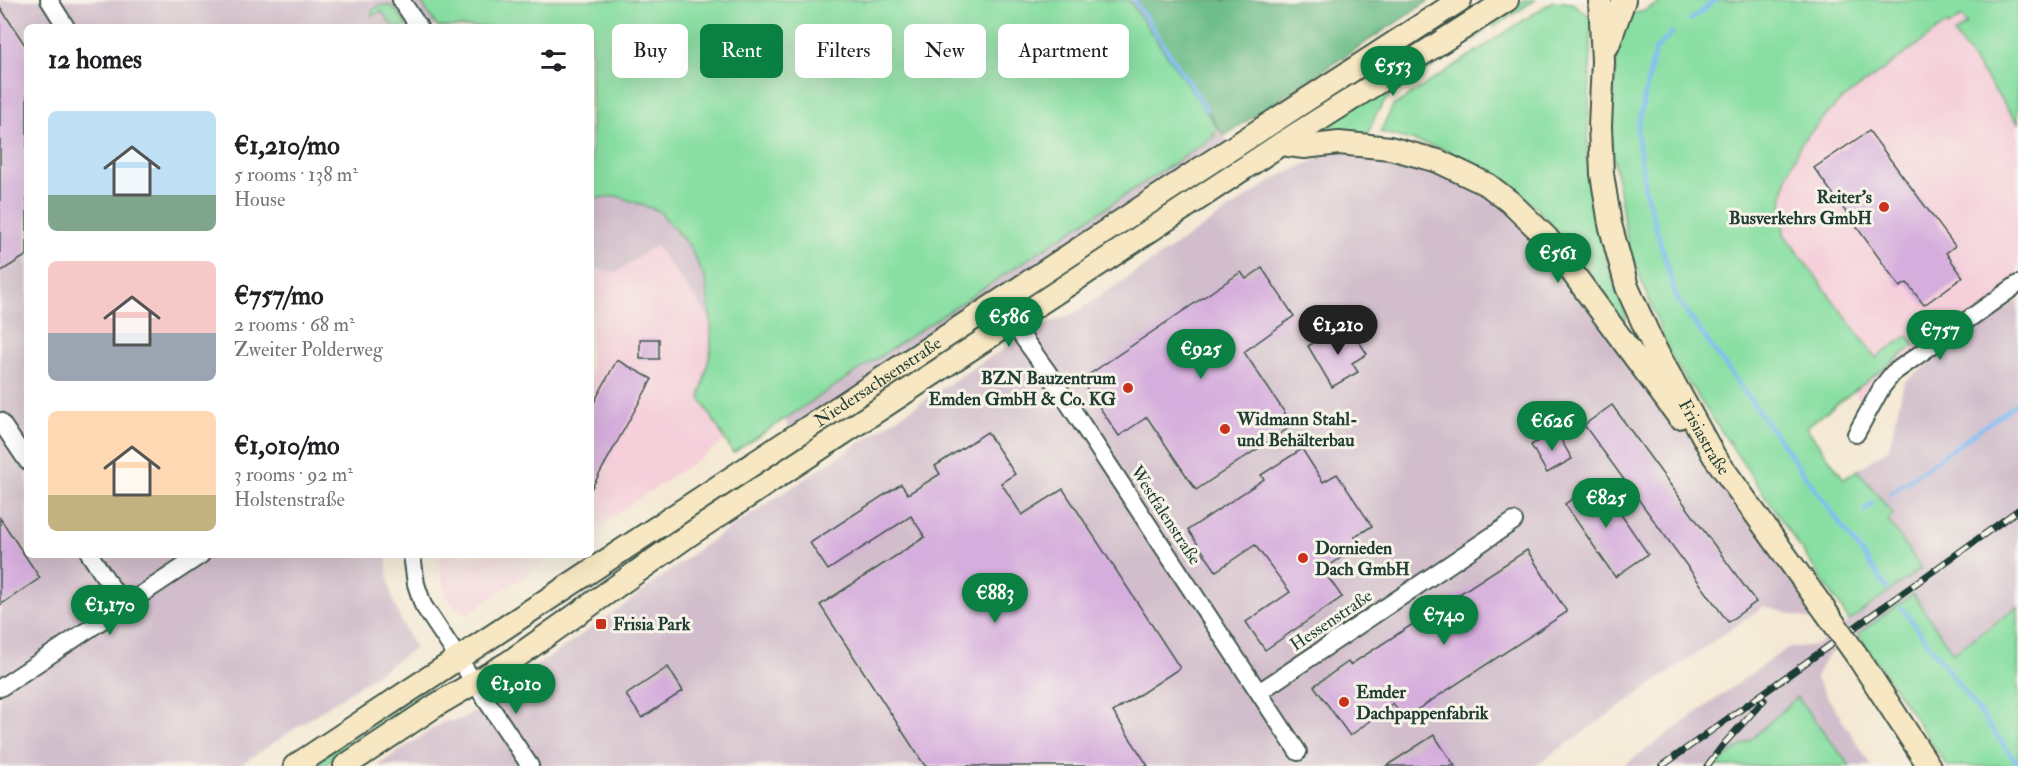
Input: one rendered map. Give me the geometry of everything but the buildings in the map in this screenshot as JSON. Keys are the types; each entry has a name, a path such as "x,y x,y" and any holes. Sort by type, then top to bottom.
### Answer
{"main road":[{"name":"Niedersachsenstraße","path":"295,766 1210,162 1460,0"},
{"name":"Niedersachsenstraße","path":"345,766 569,620 698,530 1281,144 1507,0"},
{"name":"Frisiastraße","path":"1600,0 1603,61 1600,126 1602,174 1610,224 1627,287 1654,347 1714,456 1860,660 1929,766"},
{"name":"Frisiastraße","path":"1603,61 1624,0"},
{"path":"1281,144 1304,147 1339,143 1390,148 1422,156 1454,168 1500,193 1547,238 1673,410 1714,456"}],"street":[{"path":"48,0 64,24"},
{"path":"401,0 417,24"},
{"path":"1856,434 1882,387 1893,373 2018,284"},
{"name":"Westfalenstraße","path":"998,303 1047,371 1298,752"},
{"path":"0,421 24,457"},
{"name":"Hessenstraße","path":"1259,692 1514,521"},
{"path":"92,558 124,606"},
{"path":"0,688 196,558"},
{"path":"412,558 416,584 423,605 530,766"}],"shaded area":[{"path":"0,0 1134,0 1239,158 803,448 776,407 655,245 617,273 594,269 594,24 24,24 24,558 386,558 392,597 402,624 415,648 239,766 0,766"},
{"path":"1948,0 2018,0 2018,284 1893,373 1868,412 1781,285 1760,226 1828,81"},
{"path":"1341,148 1422,156 1533,223 1826,612 1814,621 1764,606 1535,766 377,766 443,722 460,720 514,685 532,669 623,606 703,546 987,359 1048,323 1075,313 1276,178"},
{"path":"655,245 776,407 594,529 594,269 617,273"},
{"path":"2018,300 2018,607 1953,653 1912,594 1826,657 1816,677 1817,681 1872,766 1623,766 1787,648 1817,645 1904,581 1836,485 1889,448 1904,382"},
{"path":"439,558 551,558 467,614 454,606 447,596"}],"green space":[{"path":"420,0 1129,0 1218,129 1213,132 1215,136 733,453 700,398 711,349 711,322 706,281 690,247 659,211 617,196 594,199 594,24 435,24"},
{"path":"1134,0 1430,0 1224,136"},
{"path":"1525,0 1535,0 1494,27 1491,23"},
{"path":"1666,0 2018,0 2018,123 1954,34 1967,24 1962,17 1948,26 1946,24 1839,102 1802,141 1787,176 1782,201 1784,234 1876,358 1908,335 1915,345 1806,427 1844,479 1858,470 1893,514 1888,519 1889,522 1921,568 1849,621 1672,359 1628,246 1609,129 1622,20 1628,15"},
{"path":"1553,1 1572,3 1592,18 1587,160 1594,207 1611,276 1627,318 1622,321 1588,270 1536,207 1502,181 1441,148 1380,132 1393,106"},
{"path":"388,5 396,10 406,24 391,24 382,11 372,16 372,11 378,6"},
{"path":"1484,27 1485,32 1389,96 1376,114 1367,136 1307,136"},
{"path":"1913,594 1953,653 2018,607 2018,766 1947,766 1858,634"},
{"path":"425,690 428,695 323,766 309,766"},
{"path":"1797,697 1850,766 1714,766 1755,736"}],"waterway":[{"path":"1134,0 1207,110"},
{"path":"1690,20 1716,0"},
{"path":"1672,33 1655,50 1637,131 1645,190 1677,299 1887,588"},
{"path":"1890,494 2018,402"},
{"path":"1865,510 1872,504"},
{"path":"1902,608 2018,764"}],"railway":[{"path":"1662,766 2018,510"},
{"path":"1707,766 1764,700"}],"place":[{"name":"Reiter's Busverkehrs GmbH","path":"1884,207"},
{"name":"BZN Bauzentrum Emden GmbH & Co. KG","path":"1128,388"},
{"name":"Widmann Stahl- und Behälterbau","path":"1225,429"},
{"name":"Dornieden Dach GmbH","path":"1303,558"},
{"name":"Frisia Park","path":"601,624"},
{"name":"Emder Dachpappenfabrik","path":"1344,702"}]}
